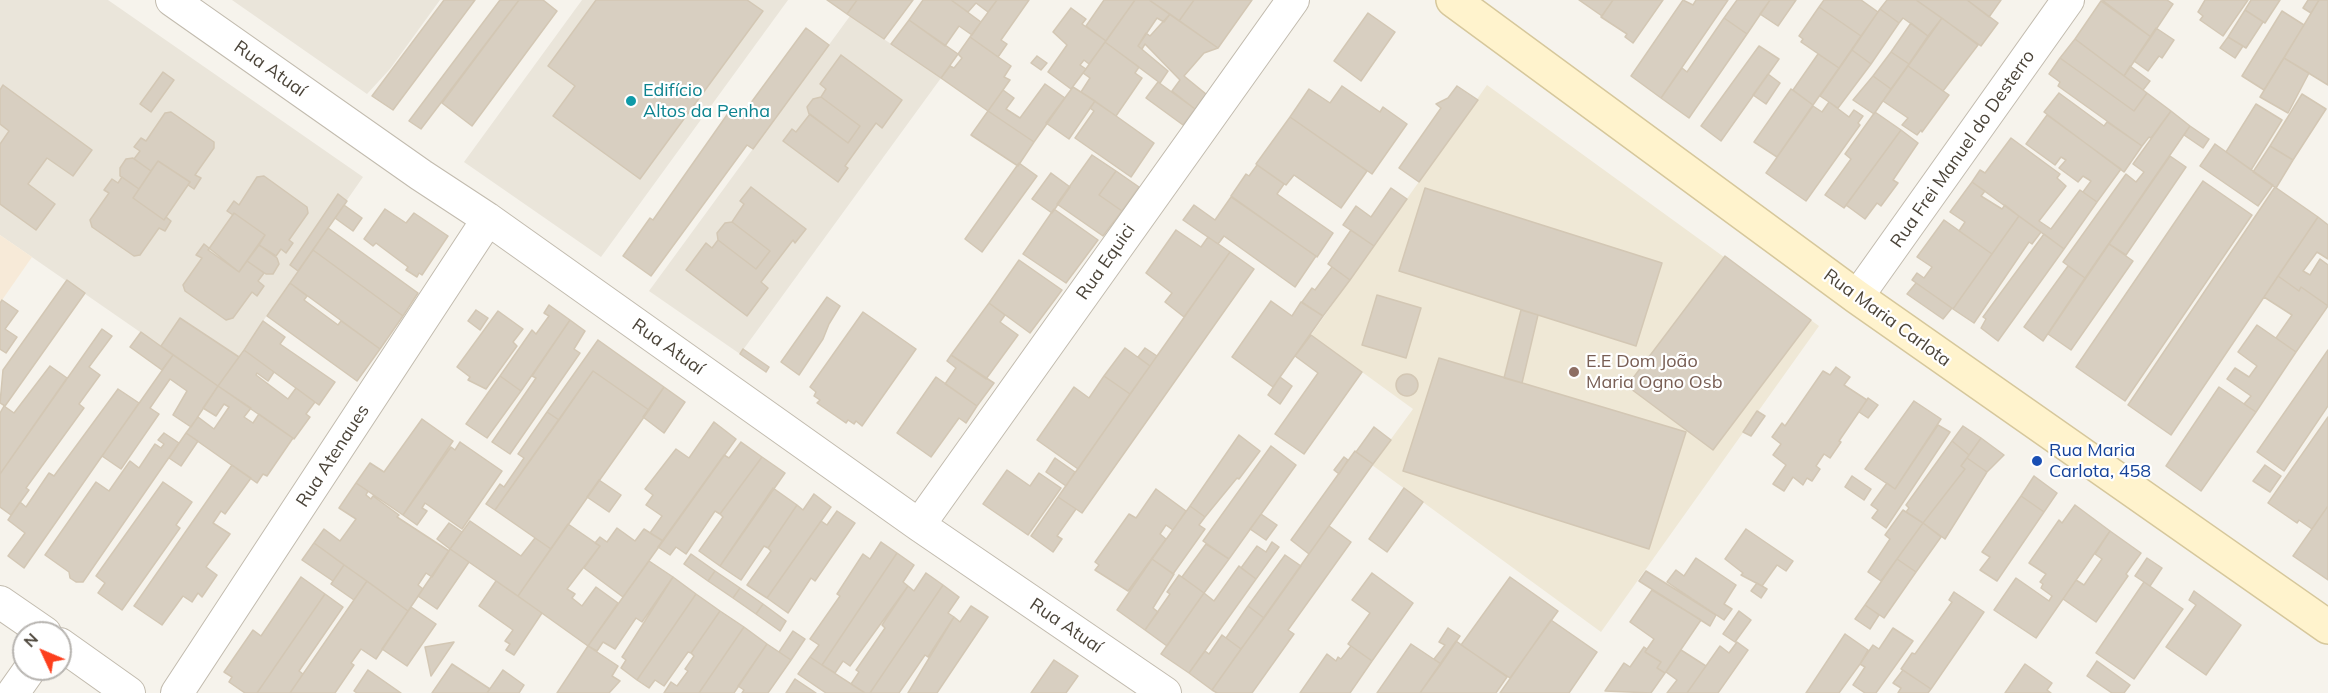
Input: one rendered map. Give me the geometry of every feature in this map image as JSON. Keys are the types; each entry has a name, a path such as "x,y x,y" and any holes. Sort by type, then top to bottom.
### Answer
{"street":[{"name":"Rua Atuaí","path":"172,0 411,168 488,219 919,525 1165,693"},
{"name":"Rua Equici","path":"919,525 1293,0"},
{"name":"Rua Maria Carlota","path":"1453,0 1857,297 2328,627"},
{"name":"Rua Frei Manuel do Desterro","path":"1857,297 2068,0"},
{"name":"Rua Atenaues","path":"177,693 488,219"},
{"path":"0,602 28,621"},
{"path":"72,653 129,693"}],"shaded area":[{"path":"0,0 108,0 363,177 218,386 0,235"},
{"path":"232,0 440,0 390,69 367,94"},
{"path":"582,0 788,0 601,257 464,162"},
{"path":"850,16 941,78 740,354 649,291"},
{"name":"E.E Dom João Maria Ogno Osb","path":"1487,85 1819,326 1601,632 1372,465 1413,409 1311,335"},
{"path":"0,235 32,257 0,303"}],"building":[{"path":"444,0 475,0 393,110 372,96"},
{"path":"500,0 519,0 421,129 409,121"},
{"path":"519,0 543,0 557,11 472,126 442,103"},
{"name":"Edifício Altos da Penha","path":"596,0 747,0 763,11 640,179 553,116 575,86 548,66"},
{"path":"827,0 857,0 847,14"},
{"path":"857,0 913,0 884,39 847,14"},
{"path":"923,0 951,0 981,22 972,35 959,26 945,46 909,20"},
{"path":"951,0 997,0 988,12 976,3 968,12"},
{"path":"997,0 1029,0 1001,40 1007,44 998,57 970,37"},
{"path":"1104,0 1135,0 1106,41 1086,26"},
{"path":"1135,0 1149,0 1170,14 1164,22 1157,18 1138,46 1168,71 1160,83 1105,42"},
{"path":"1149,0 1194,0 1179,21"},
{"path":"1194,0 1252,0 1218,48 1179,21"},
{"path":"1579,0 1613,0 1602,16"},
{"path":"1613,0 1663,0 1633,43 1625,37 1627,34 1601,17"},
{"path":"1683,0 1693,5 1696,0 1728,0 1661,98 1631,76"},
{"path":"1737,0 1770,0 1747,34 1724,18"},
{"path":"1770,0 1796,0 1778,26 1760,14"},
{"path":"1824,0 1861,0 1878,12 1861,36 1819,7"},
{"path":"1887,0 1916,0 1942,18 1928,36 1903,18 1899,23 1880,9"},
{"path":"1916,0 1967,0 1998,23 1981,46"},
{"path":"1967,0 2001,0 1989,17"},
{"path":"2102,0 2167,0 2173,4 2151,37"},
{"path":"2205,0 2248,0 2223,36 2200,20 2203,16 2198,12"},
{"path":"2251,0 2280,0 2265,23 2245,10"},
{"path":"2308,0 2319,0 2311,13 2303,8"},
{"path":"2319,0 2328,0 2328,85 2284,58"},
{"path":"2101,1 2151,37 2124,76 2075,39"},
{"path":"1819,7 1861,36 1839,68 1801,42 1803,39 1799,36"},
{"path":"1071,8 1086,19 1082,24 1106,41 1089,64 1084,60 1080,65 1086,69 1071,89 1048,72 1067,45 1053,32"},
{"path":"1880,9 1899,23 1871,64 1852,50"},
{"path":"2245,10 2263,22 2246,48 2228,37"},
{"path":"2282,11 2304,25 2264,90 2242,76"},
{"path":"1368,13 1395,32 1361,81 1334,61"},
{"path":"1170,14 1218,48 1204,53 1184,76 1206,94 1195,109 1172,91 1180,80 1145,44 1142,49 1138,46 1146,33 1150,36"},
{"path":"1724,18 1747,34 1689,118 1661,98 1682,68 1687,72"},
{"path":"1942,18 1978,45 1943,91 1908,66"},
{"path":"909,20 958,54 941,78 891,44"},
{"path":"1911,23 1928,36 1909,64 1891,52"},
{"path":"806,28 829,45 753,149 747,145 651,276 623,256 650,218 653,220 729,112 739,119"},
{"path":"2156,28 2174,40 2162,58 2159,56 2148,71 2134,61"},
{"path":"970,37 1011,66 1004,77 1010,80 988,111 941,78 950,66 954,68 962,58 958,54"},
{"path":"2228,37 2243,46 2235,58 2220,48"},
{"path":"2075,39 2147,93 2134,111 2060,58"},
{"path":"1105,42 1139,67 1135,73 1142,78 1116,116 1081,92 1090,78 1083,73"},
{"path":"1759,46 1779,59 1721,141 1701,126"},
{"path":"1852,50 1871,64 1838,108 1820,96"},
{"path":"1891,52 1909,64 1891,89 1873,76"},
{"path":"1818,54 1839,68 1813,105 1793,90"},
{"path":"841,55 902,100 882,128 876,123 845,166 848,168 838,182 783,141 792,129 796,132 810,114 848,143 860,126 821,97 826,89 820,84"},
{"path":"1037,56 1047,63 1041,70 1031,63"},
{"path":"2060,58 2134,111 2147,93 2171,111 2151,138 2149,137 2142,146 2058,86 2060,82 2049,74"},
{"path":"2284,58 2309,73 2288,113 2260,97"},
{"path":"1908,66 1949,95 1922,132 1921,130 1917,135 1902,125 1908,118 1883,101"},
{"path":"2130,66 2150,81 2143,90 2124,76"},
{"path":"163,72 174,80 151,112 140,104"},
{"path":"1768,74 1780,83 1766,104 1753,95"},
{"path":"1873,76 1891,89 1874,114 1853,100"},
{"path":"1158,82 1195,109 1183,125 1146,98"},
{"path":"1045,84 1065,98 1034,142 988,111 1003,90 1014,98 1006,109 1020,118"},
{"path":"3,85 92,150 73,176 47,158 28,184 55,204 36,230 0,204 0,144 9,131 0,124 0,90"},
{"path":"1342,86 1380,112 1383,107 1407,124 1372,174 1290,117 1309,89 1330,103"},
{"path":"1457,86 1478,100 1419,182 1399,168 1441,108 1436,104 1448,98"},
{"path":"1073,87 1095,101 1069,139 1046,123"},
{"path":"1791,89 1813,105 1777,157 1754,142"},
{"path":"2059,93 2104,126 2107,122 2142,146 2124,172 2044,112"},
{"path":"2302,94 2326,109 2293,160 2270,146"},
{"path":"821,97 860,126 848,143 809,114 807,107 813,99"},
{"path":"1095,101 1154,143 1131,177 1075,138 1094,111 1090,108"},
{"path":"1829,102 1849,117 1854,110 1863,116 1858,123 1860,125 1806,201 1766,173 1813,106 1822,112"},
{"path":"2256,104 2282,120 2251,170 2226,152"},
{"path":"988,111 1034,142 1018,166 971,135"},
{"path":"2171,111 2190,126 2085,278 2063,262 2126,174 2136,182 2144,172 2133,164"},
{"path":"171,112 214,142 214,148 195,175 201,178 194,189 188,185 190,182 158,161 151,171 134,159 140,151 134,147 141,138 146,141 165,113"},
{"path":"1875,112 1901,130 1844,208 1825,195 1851,159 1845,154"},
{"path":"2047,115 2121,169 2097,202 2083,192 2091,181 2083,176 2078,182 2059,168 2066,160 2061,157 2055,165 2026,144"},
{"path":"1290,117 1367,171 1341,208 1294,175 1286,185 1256,164"},
{"path":"2190,126 2209,139 2203,148 2184,135"},
{"path":"1901,130 1918,143 1893,180 1898,183 1881,206 1877,203 1865,219 1846,205"},
{"path":"2011,138 2060,174 2057,178 2066,186 2039,221 2051,229 2080,190 2097,202 2064,249 1972,182 1980,170 1985,173"},
{"path":"2215,144 2273,185 2258,206 2200,166"},
{"path":"2270,146 2293,160 2276,188 2253,172"},
{"path":"1092,155 1116,171 1099,195 1122,211 1103,236 1057,204"},
{"path":"2170,156 2186,167 2126,255 2109,244"},
{"path":"133,158 151,171 139,189 120,176 120,168 126,159"},
{"path":"158,161 190,182 164,220 133,198"},
{"path":"1019,163 1037,176 982,252 965,239"},
{"path":"1257,165 1284,184 1277,194 1333,233 1317,257 1231,196 1246,174 1249,176"},
{"path":"1116,171 1139,187 1122,211 1099,195"},
{"path":"1051,173 1070,187 1052,213 1032,199"},
{"path":"264,176 307,207 308,213 289,240 293,243 286,253 281,249 276,256 259,245 265,235 234,213 233,215 227,211 234,201 239,205 257,177"},
{"path":"122,177 139,189 133,198 164,220 166,217 171,221 165,231 159,228 140,255 134,256 92,227 90,220 109,193 104,190 112,179 118,183"},
{"path":"2203,181 2252,215 2125,401 2076,367"},
{"path":"1972,182 1985,191 1981,196 2002,209 2005,205 2019,216 1992,254 1959,231 1965,222 1950,212"},
{"path":"751,187 806,229 795,243 793,240 761,282 768,288 747,316 686,270 706,243 712,248 718,240 756,269 770,251 732,222 744,204 740,201"},
{"path":"2275,187 2318,217 2171,435 2128,405"},
{"path":"1391,188 1407,199 1374,246 1343,225 1356,206 1371,217"},
{"path":"1425,188 1662,263 1636,346 1399,271"},
{"path":"338,194 347,201 298,271 290,265"},
{"path":"1231,197 1316,256 1295,287 1224,236 1218,244 1183,220 1194,205 1215,220"},
{"path":"344,205 362,218 353,231 335,218"},
{"path":"385,209 406,223 414,213 448,236 422,275 419,273 417,277 406,270 408,267 376,243 373,246 364,239"},
{"path":"1054,209 1098,240 1066,283 1023,254"},
{"path":"234,213 265,235 239,272 208,250"},
{"path":"2019,216 2041,232 2032,244 2029,242 1974,323 1953,309"},
{"path":"2318,217 2328,225 2328,259 2317,252 2303,271 2310,275 2320,259 2328,265 2328,306 2301,287 2299,291 2278,276"},
{"path":"1944,220 1992,254 1953,309 1912,280 1917,273 1924,278 1932,267 1917,257"},
{"path":"732,222 770,251 756,269 718,240 717,233 725,223"},
{"path":"328,228 418,293 403,316 313,250"},
{"path":"1176,230 1201,247 1208,237 1230,252 1184,317 1165,302 1172,293 1146,273"},
{"path":"1351,230 1374,246 1350,280 1328,264"},
{"path":"2044,234 2064,249 1998,341 1981,328 1986,319 1983,317"},
{"path":"204,244 239,272 247,261 264,273 258,281 264,286 257,296 252,292 233,318 226,320 185,291 183,285 202,258 196,255"},
{"path":"2109,244 2133,261 2071,350 2048,334"},
{"path":"259,245 277,258 279,264 273,274 266,274 247,261"},
{"path":"313,250 403,316 380,349 290,283"},
{"path":"1230,252 1254,269 1082,513 1058,497"},
{"path":"1725,256 1811,320 1713,450 1627,386"},
{"path":"1019,260 1062,290 1030,333 989,303"},
{"path":"2068,266 2085,278 2043,341 2024,327"},
{"path":"1332,267 1350,280 1323,316 1302,302 1312,288 1315,290"},
{"path":"2278,276 2299,291 2301,287 2328,306 2296,352 2276,338 2292,315 2264,297"},
{"path":"67,280 85,293 5,406 0,403 3,370"},
{"path":"290,283 307,296 304,300 338,325 341,321 380,349 357,381 267,316"},
{"path":"1916,283 1952,308 1943,319 1907,294"},
{"path":"1377,295 1421,308 1406,358 1362,345"},
{"path":"827,297 840,306 823,339 799,375 781,362"},
{"path":"2,300 18,311 5,329 17,337 6,353 0,349 0,303"},
{"path":"1271,301 1292,316 1301,302 1323,316 1273,387 1232,357"},
{"path":"989,303 1005,315 1000,322 1018,335 986,379 951,355"},
{"path":"549,305 570,320 521,391 500,376 532,330 536,334 549,316 544,313"},
{"path":"476,310 488,318 480,330 468,321"},
{"path":"1521,310 1538,315 1522,383 1504,378"},
{"path":"498,311 523,329 513,342 517,346 486,389 468,380 470,377 457,367"},
{"path":"863,312 916,349 862,426 856,421 854,424 848,420 846,423 817,403 820,400 814,396 816,392 810,387"},
{"path":"180,318 239,357 218,386 161,346"},
{"path":"570,320 585,331 574,349 580,353 510,454 492,442 536,378 532,376"},
{"path":"263,321 285,337 280,344 335,382 319,405 244,350"},
{"path":"2257,325 2296,352 2256,412 2244,404 2251,396 2227,379 2235,368 2249,377 2257,366 2238,352"},
{"path":"102,329 112,336 89,367 100,375 79,404 84,408 26,488 29,490 11,515 0,507 0,474"},
{"path":"141,332 173,355 162,370 130,347"},
{"path":"1311,335 1362,372 1304,454 1275,434 1318,373 1295,356"},
{"path":"598,340 664,387 649,410 593,371 559,420 547,412"},
{"path":"1125,348 1150,366 1130,394 1104,376"},
{"path":"1145,348 1157,356 1150,366 1138,357"},
{"path":"743,349 769,367 766,372 740,354"},
{"path":"244,350 274,372 268,381 257,373 256,375 288,399 296,388 315,402 306,414 310,417 294,439 218,386"},
{"path":"2328,350 2328,406 2284,471 2257,452"},
{"path":"173,355 218,386 191,427 173,415 187,391 170,379 150,408 159,414 121,469 102,456"},
{"path":"951,355 994,383 977,406 945,384 956,368 947,361"},
{"path":"1439,358 1686,432 1649,549 1403,471"},
{"path":"50,366 67,378 0,474 0,413 4,406 14,413"},
{"path":"1836,367 1850,377 1844,385 1867,400 1830,458 1824,454 1816,466 1820,469 1812,481 1807,478 1803,485 1793,477 1784,491 1773,484 1786,465 1773,455 1781,444 1772,437 1782,423 1785,426 1823,371 1830,375"},
{"path":"593,371 649,410 551,549 495,510"},
{"path":"1407,374 1415,377 1418,385 1415,393 1407,396 1399,393 1396,385 1399,377"},
{"path":"500,376 521,391 487,438 466,424"},
{"path":"1104,376 1130,394 1078,469 1037,440 1074,387 1089,398"},
{"path":"936,377 977,406 966,423 959,418 931,457 897,433"},
{"path":"1280,377 1292,386 1280,404 1268,395"},
{"path":"218,386 251,408 244,417 253,423 259,414 293,438 267,476 263,474 257,483 186,433 198,417 214,429 229,407 224,404 216,416 203,408"},
{"path":"664,387 685,402 664,433 643,417"},
{"path":"2219,387 2256,412 2201,491 2166,466"},
{"path":"118,389 139,403 24,568 8,556 25,533 8,520 20,502 26,507 49,473 54,476"},
{"path":"1868,398 1878,405 1868,418 1859,412"},
{"path":"1914,401 1941,419 1895,489 1865,469"},
{"path":"1757,411 1765,416 1751,436 1743,432"},
{"path":"547,412 559,420 495,510 486,504 500,484 504,487 524,458 518,454"},
{"path":"2328,417 2328,506 2312,529 2299,520 2297,523 2268,503"},
{"path":"422,419 453,441 403,515 356,483 370,463 384,472"},
{"path":"714,422 736,439 663,541 650,533 662,516 646,505 653,495 645,489 676,449 689,458"},
{"path":"1938,425 1950,432 1886,528 1872,518 1878,510 1871,505 1887,483 1895,489"},
{"path":"1963,426 1981,438 1969,455 1952,441"},
{"path":"1374,427 1391,440 1373,464 1356,452"},
{"path":"164,433 179,443 83,582 76,582 70,578 69,572 45,555 96,482 109,491 130,461 139,468 155,444 161,448 164,444 158,440"},
{"path":"186,433 198,441 181,466 169,458"},
{"path":"1239,435 1260,451 1205,517 1190,506"},
{"path":"1981,438 2004,455 1987,472 1967,458"},
{"path":"1952,441 1969,455 1961,466 1965,469 1923,523 1906,512 1909,508 1906,505"},
{"path":"460,442 502,471 462,529 425,503 422,508 427,511 417,525 403,515 451,447 455,450"},
{"path":"741,442 762,457 720,514 715,511 686,554 676,547 670,555 658,547 724,455 729,458"},
{"path":"1271,446 1296,465 1229,559 1203,541"},
{"path":"1355,451 1373,464 1309,554 1291,540"},
{"path":"762,457 785,473 720,566 699,551 723,517 720,514"},
{"path":"1344,457 1348,460 1339,474 1334,470"},
{"path":"1055,458 1075,472 1066,486 1046,472"},
{"path":"1967,458 1987,472 1945,539 1923,523 1965,469 1961,466"},
{"path":"232,465 251,478 225,514 221,511 213,523 230,534 206,567 217,575 202,597 198,593 192,602 183,596 162,625 134,606"},
{"path":"2265,465 2281,476 2270,492 2253,481"},
{"path":"1007,470 1030,486 1039,473 1061,488 1028,535 983,504"},
{"path":"1852,476 1871,489 1864,500 1845,487"},
{"path":"2034,476 2057,493 2044,512 2021,496"},
{"path":"599,480 621,495 609,512 587,497"},
{"path":"163,482 192,502 176,525 180,528 122,610 98,593 105,583 96,576"},
{"path":"356,483 368,491 366,495 371,499 373,496 399,515 397,517 449,551 432,577 426,573 418,585 423,589 408,611 314,543 324,529 340,541 356,519 339,508"},
{"path":"773,488 797,505 768,548 764,546 741,580 720,566"},
{"path":"1404,488 1423,502 1387,552 1369,539"},
{"path":"1156,489 1186,511 1173,530 1166,525 1160,534 1166,539 1128,591 1095,570 1099,565 1095,562 1129,514 1136,518"},
{"path":"814,494 831,507 767,598 747,585 771,551 768,548 797,505 803,510"},
{"path":"2021,496 2044,512 1997,581 1980,570 1990,557 1982,552"},
{"path":"1058,497 1076,509 1057,536 1062,539 1053,552 1031,536"},
{"path":"2075,505 2110,531 2036,638 1994,610 2016,578 2049,601 2052,596 2041,588 2043,584 2040,582 2046,574 2029,563 2059,520 2062,523"},
{"path":"1190,506 1205,517 1199,525 1205,529 1173,574 1152,559"},
{"path":"2328,506 2328,580 2293,556"},
{"path":"1903,510 1923,523 1881,581 1868,572 1890,539 1885,535"},
{"path":"837,511 855,523 815,581 811,578 788,613 767,598 821,521 827,525"},
{"path":"1261,514 1277,525 1266,540 1250,529"},
{"path":"470,521 521,556 535,538 551,549 518,596 450,549"},
{"path":"449,523 462,532 450,549 437,539"},
{"path":"1923,523 1941,537 1916,572 1897,559"},
{"path":"568,524 600,546 567,589 575,594 572,598 582,606 596,587 618,603 588,646 518,596"},
{"path":"1329,526 1351,542 1288,630 1294,634 1252,693 1217,693 1212,690"},
{"path":"617,528 635,541 644,529 663,541 623,597 584,568 600,546 595,543 600,537 607,542"},
{"path":"1746,529 1793,561 1786,571 1777,565 1762,586 1741,575 1743,573 1725,559"},
{"path":"2110,531 2141,553 2096,622 2063,599 2076,580 2084,585 2102,559 2095,554"},
{"path":"881,542 897,553 822,665 810,657 819,645 810,639 840,596 837,594 863,554 870,559"},
{"path":"1272,542 1279,547 1256,579 1241,568 1257,546 1266,552"},
{"path":"314,543 344,565 333,581 302,560"},
{"path":"1206,544 1229,559 1204,593 1182,577"},
{"path":"450,549 469,562 437,609 418,596"},
{"path":"897,553 914,565 903,582 908,586 850,666 843,661 835,673 822,665"},
{"path":"691,554 715,571 708,581 684,564"},
{"path":"1285,555 1301,566 1264,618 1248,606"},
{"path":"1696,558 1736,585 1724,604 1732,609 1724,620 1667,582 1676,570 1684,576"},
{"path":"2147,558 2162,568 2150,586 2135,576"},
{"path":"1152,559 1174,574 1153,608 1158,612 1145,630 1117,610"},
{"path":"1897,559 1916,572 1884,618 1865,605"},
{"path":"649,561 673,577 642,622 636,618 615,649 603,642 597,651 588,646"},
{"path":"344,565 367,581 354,600 331,584"},
{"path":"1239,566 1256,579 1189,673 1161,654 1204,593 1214,601"},
{"path":"715,571 740,588 733,598 708,581"},
{"path":"1646,571 1716,615 1710,626 1639,581"},
{"path":"926,573 943,585 870,693 865,693 851,684 859,672 856,670 885,628 882,625 908,586 914,591"},
{"path":"1372,573 1413,603 1372,661 1348,644 1370,613 1352,600"},
{"path":"1179,575 1204,593 1167,646 1145,630 1170,594 1167,592"},
{"path":"301,577 325,594 257,693 245,693 229,682 232,677 224,672 253,630 261,636"},
{"path":"673,577 696,594 637,680 621,668 626,660 622,657"},
{"path":"1510,577 1558,611 1510,678 1461,645"},
{"path":"367,581 408,611 376,659 361,649 351,663 354,665 335,693 290,693"},
{"path":"496,581 542,613 514,655 506,650 510,644 505,641 513,630 479,606"},
{"path":"2144,582 2183,609 2134,679 2096,653"},
{"path":"1757,583 1767,589 1761,598 1751,591"},
{"path":"943,585 959,597 948,613 954,617 928,657 925,655 899,693 870,693"},
{"path":"740,588 763,604 756,614 733,598"},
{"path":"1652,590 1701,620 1665,673 1657,668 1661,662 1645,652 1654,639 1630,622"},
{"path":"2194,591 2241,625 2206,675 2166,647 2196,605 2189,600"},
{"path":"1954,592 1984,612 1931,689 1901,669 1912,653 1915,654 1952,602 1949,600"},
{"path":"325,594 343,607 299,671 303,674 290,693 257,693"},
{"path":"696,594 720,611 691,653 688,652 664,686 655,680 649,688 637,680"},
{"path":"763,604 786,621 780,631 756,614"},
{"path":"1865,605 1879,615 1870,629 1855,619"},
{"path":"971,606 988,617 937,693 908,693 954,617 960,622"},
{"path":"1248,606 1264,618 1241,649 1226,638"},
{"path":"411,607 436,624 407,666 382,649"},
{"path":"720,611 744,627 699,693 664,693 671,682 677,686 688,671 685,669 694,656 691,653"},
{"path":"1739,611 1751,620 1735,642 1723,634"},
{"path":"1551,620 1597,652 1569,693 1500,693"},
{"path":"744,627 767,644 734,693 699,693"},
{"path":"1448,628 1460,636 1441,664 1434,659 1445,645 1439,642"},
{"path":"1893,628 1913,641 1876,693 1865,693 1853,685 1865,667 1860,664 1873,645 1879,649"},
{"path":"793,631 805,639 791,660 779,652"},
{"path":"1845,634 1868,650 1860,664 1839,693 1806,693"},
{"path":"1222,635 1241,649 1212,690 1189,673 1205,651 1209,654"},
{"path":"1456,641 1507,677 1496,693 1420,693"},
{"path":"454,642 431,676 425,647"},
{"path":"1737,642 1748,650 1718,693 1687,693 1720,646 1729,653"},
{"path":"767,644 791,660 768,693 742,693 744,690 738,686"},
{"path":"1411,644 1441,664 1420,693 1377,693"},
{"path":"588,646 618,666 612,676 620,681 609,693 557,693"},
{"path":"1351,646 1372,661 1350,693 1300,693 1327,654 1336,661 1338,657 1341,659"},
{"path":"1644,647 1647,649 1645,652 1661,662 1657,668 1665,673 1651,693 1605,691 1624,663 1630,667"},
{"path":"1681,650 1706,666 1687,693 1667,693 1677,680 1666,672"},
{"path":"810,657 865,693 826,693 798,674"},
{"path":"1054,660 1078,676 1066,693 1031,693"},
{"path":"2097,661 2130,685 2124,693 2112,693 2087,676"},
{"path":"452,664 490,689 487,693 432,693"},
{"path":"2025,664 2052,683 2047,690 2051,693 2005,693"},
{"path":"368,670 401,693 357,693 354,691"},
{"path":"503,670 524,685 519,693 487,693"},
{"path":"1903,670 1931,689 1928,693 1898,693 1901,688 1893,683"},
{"path":"795,679 816,693 786,693"}],"place":[{"name":"Edifício Altos da Penha","path":"631,101"},
{"name":"E.E Dom João Maria Ogno Osb","path":"1574,372"},
{"name":"Rua Maria Carlota, 458","path":"2037,461"}]}
